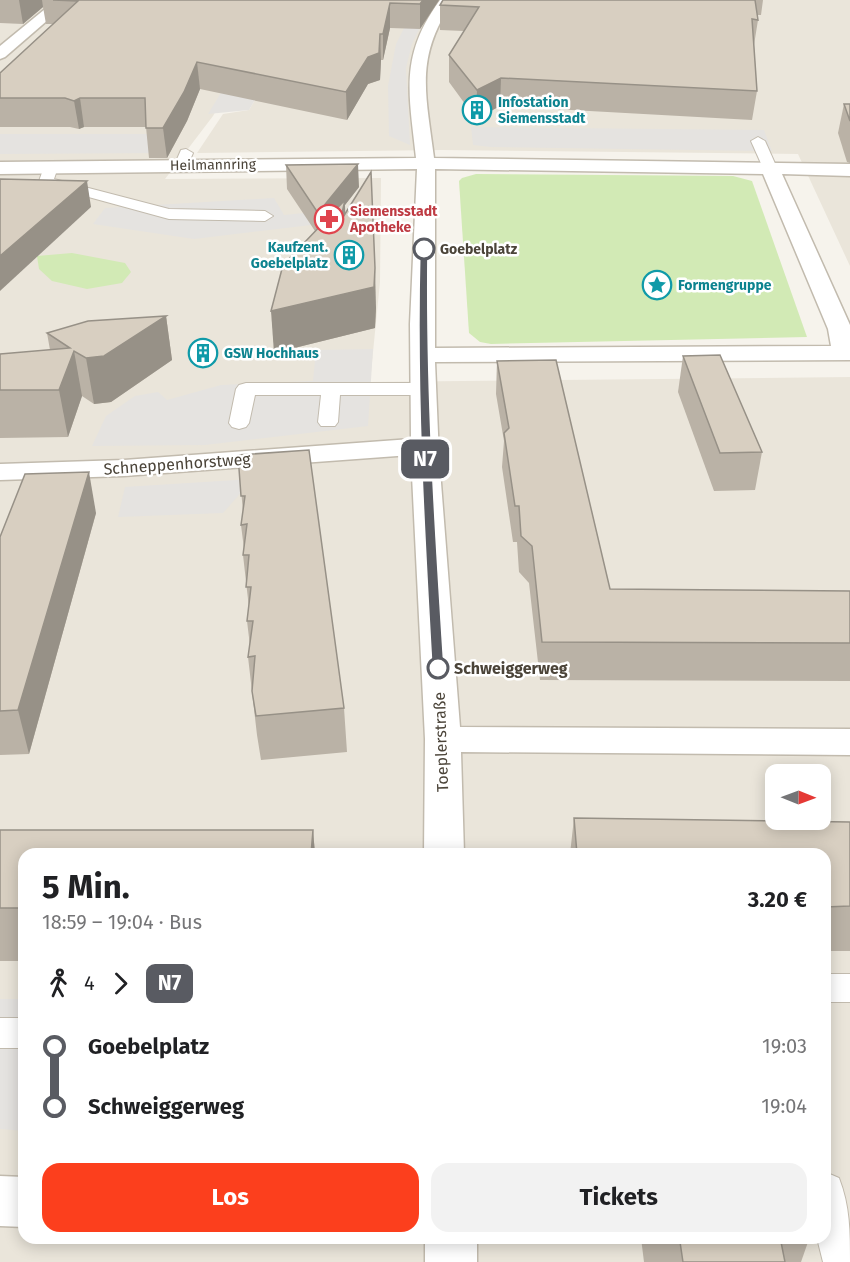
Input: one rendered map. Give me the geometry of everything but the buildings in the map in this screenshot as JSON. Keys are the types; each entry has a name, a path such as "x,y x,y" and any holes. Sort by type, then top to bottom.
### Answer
{"street":[{"path":"0,54 64,0"},
{"name":"Toeplerstraße","path":"444,848 443,738 423,355 426,163 417,81 421,47 434,18 447,0"},
{"name":"Heilmannring","path":"0,168 184,159 426,163"},
{"path":"426,163 850,170"},
{"path":"423,355 847,353 840,329 770,168"},
{"name":"Schneppenhorstweg","path":"0,472 124,468 426,446"},
{"path":"443,738 850,742"},
{"path":"0,1201 18,1202"},
{"path":"451,1244 451,1262"}],"lane":[{"path":"758,141 770,168"},
{"path":"51,167 46,181 168,214 265,216"},
{"path":"239,423 246,388 424,389"},
{"path":"328,422 331,388"},
{"path":"831,988 850,988"},
{"path":"0,1033 18,1033"},
{"path":"831,1215 843,1262"}],"shaded area":[{"path":"0,0 258,37 213,116 165,179 381,178 380,282 370,382 850,377 850,1262 0,1262"},
{"path":"328,0 850,0 850,266 798,154 442,150 197,153 223,114 249,110 270,75"},
{"path":"408,20 423,21 412,44 406,68 410,145 389,136 388,86 396,44"},
{"path":"255,37 270,75 249,110 208,114"},
{"path":"471,127 764,130 772,151 491,147 473,145"},
{"path":"0,134 176,134 165,153 0,154"},
{"path":"274,198 284,215 304,213 311,225 194,239 93,224 105,208"},
{"path":"373,349 368,426 205,445 92,446 106,416 135,396 158,392 167,400 221,385 313,381 316,350"},
{"path":"253,479 223,513 118,517 125,487"},
{"path":"0,999 18,999 18,1130 0,1129"}],"green space":[{"name":"Goebelplatz","path":"476,174 733,176 752,181 807,337 491,344 480,342 469,333 459,181"},
{"path":"72,253 125,263 131,272 122,283 87,289 52,281 39,269 37,256"}],"bus line":[{"name":"N7","path":"424,249 422,324 425,457 438,668"}],"place":[{"name":"Infostation Siemensstadt","path":"477,110"},
{"name":"Siemensstadt Apotheke","path":"329,219"},
{"name":"Goebelplatz","path":"424,249"},
{"name":"Kaufzent. Goebelplatz","path":"349,255"},
{"name":"Formengruppe","path":"657,285"},
{"name":"GSW Hochhaus","path":"203,353"},
{"name":"Schweiggerweg","path":"438,668"}]}
